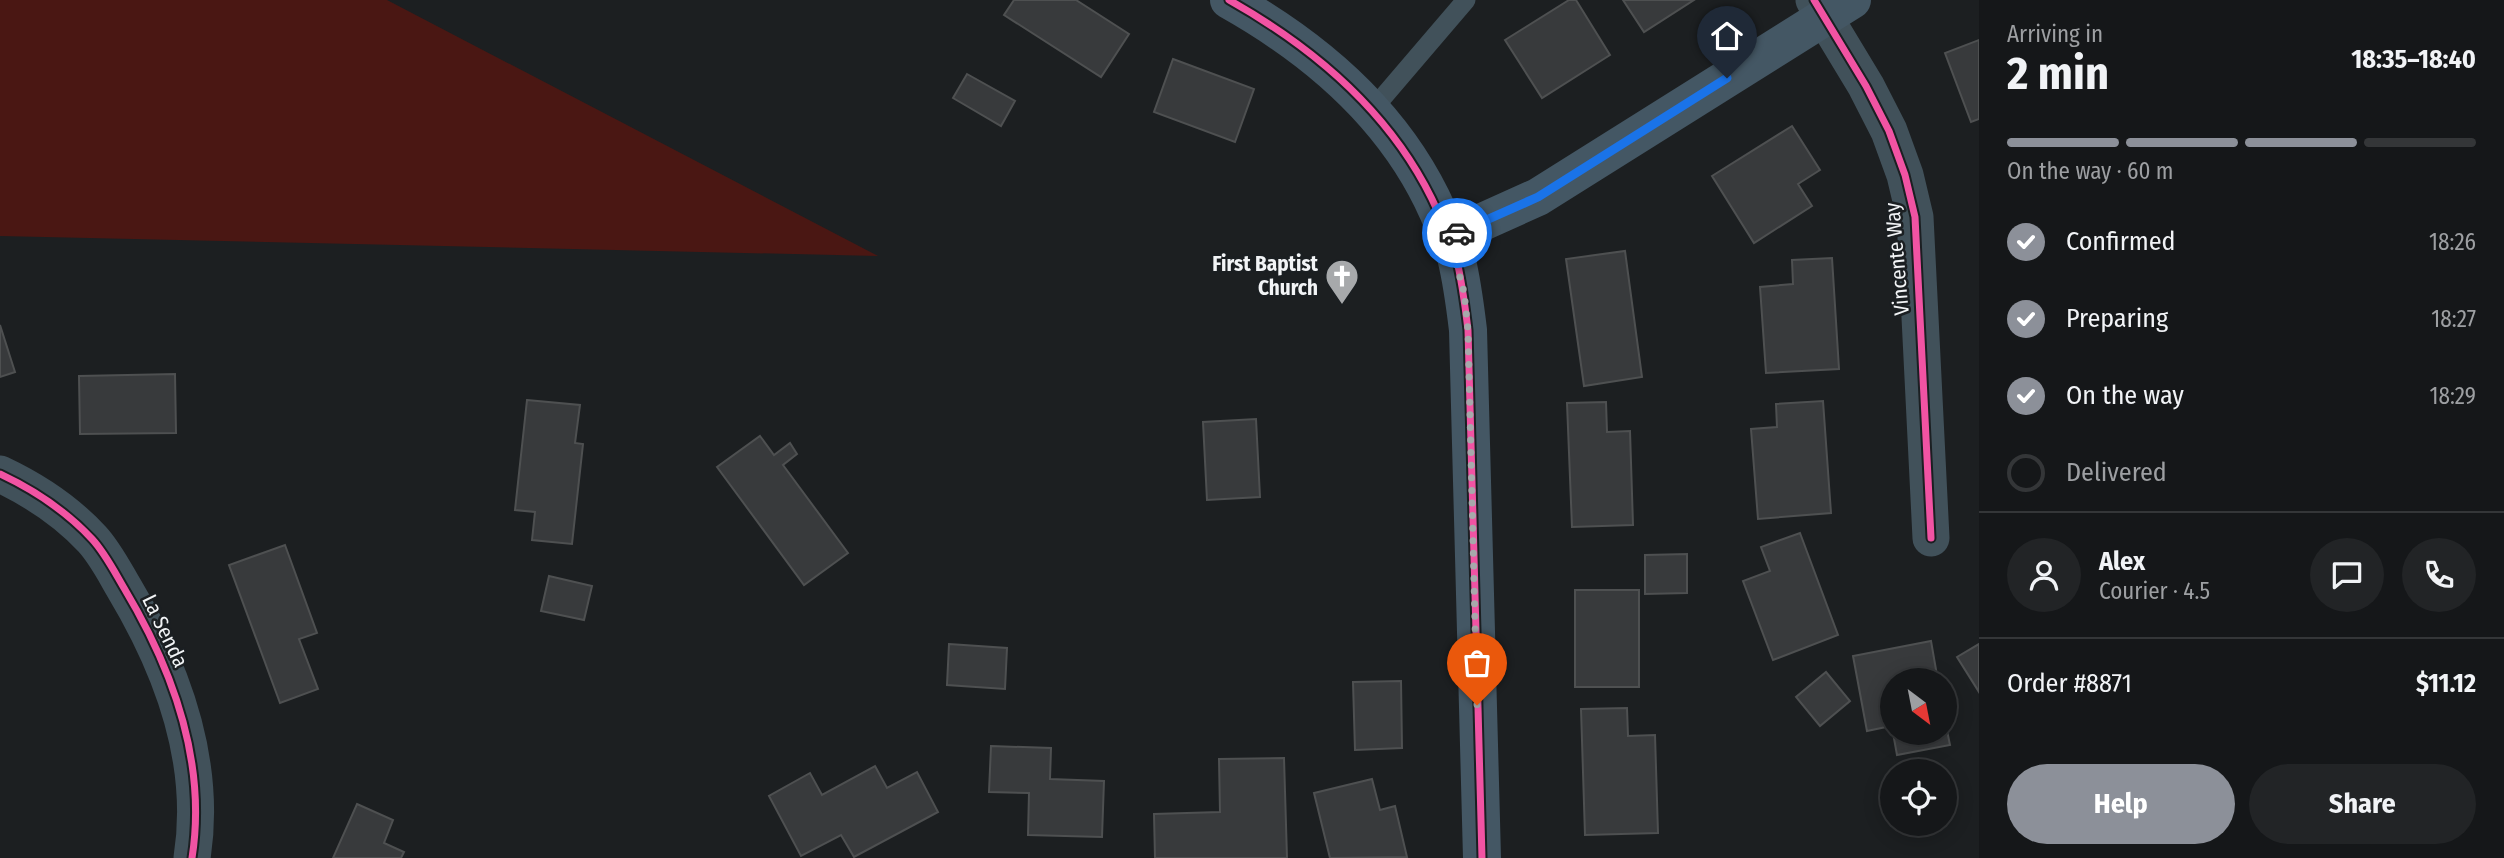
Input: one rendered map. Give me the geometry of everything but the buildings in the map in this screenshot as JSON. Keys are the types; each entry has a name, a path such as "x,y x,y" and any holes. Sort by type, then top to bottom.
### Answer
{"street":[{"path":"1229,0 1270,23 1324,64 1372,110 1404,149 1425,182 1449,237 1464,292 1468,330 1482,858"},
{"path":"1449,237 1538,197 1831,6"},
{"name":"Vincente Way","path":"1831,6 1889,131 1905,175 1915,217 1931,538"},
{"name":"La Senda","path":"0,474 20,483 57,507 91,538 142,618 173,688 189,744 195,784 195,839 192,858"}],"lane":[{"path":"1372,110 1466,0"}],"shaded area":[{"path":"0,0 387,0 878,256 0,236"}],"cycle path":[{"path":"1229,0 1293,41 1323,64 1377,116 1421,178 1456,257 1468,330 1482,858"},
{"path":"1814,0 1866,86 1889,131 1905,175 1915,217 1931,538"},
{"path":"0,474 49,502 92,539 109,562 141,619 171,684 190,752 195,822 192,858"}],"way so far":[{"path":"1457,233 1449,237 1464,292 1468,330 1477,705"}],"place":[{"name":"First Baptist Church","path":"1342,306"}],"route":[{"path":"1457,233 1538,197 1727,78"}]}
